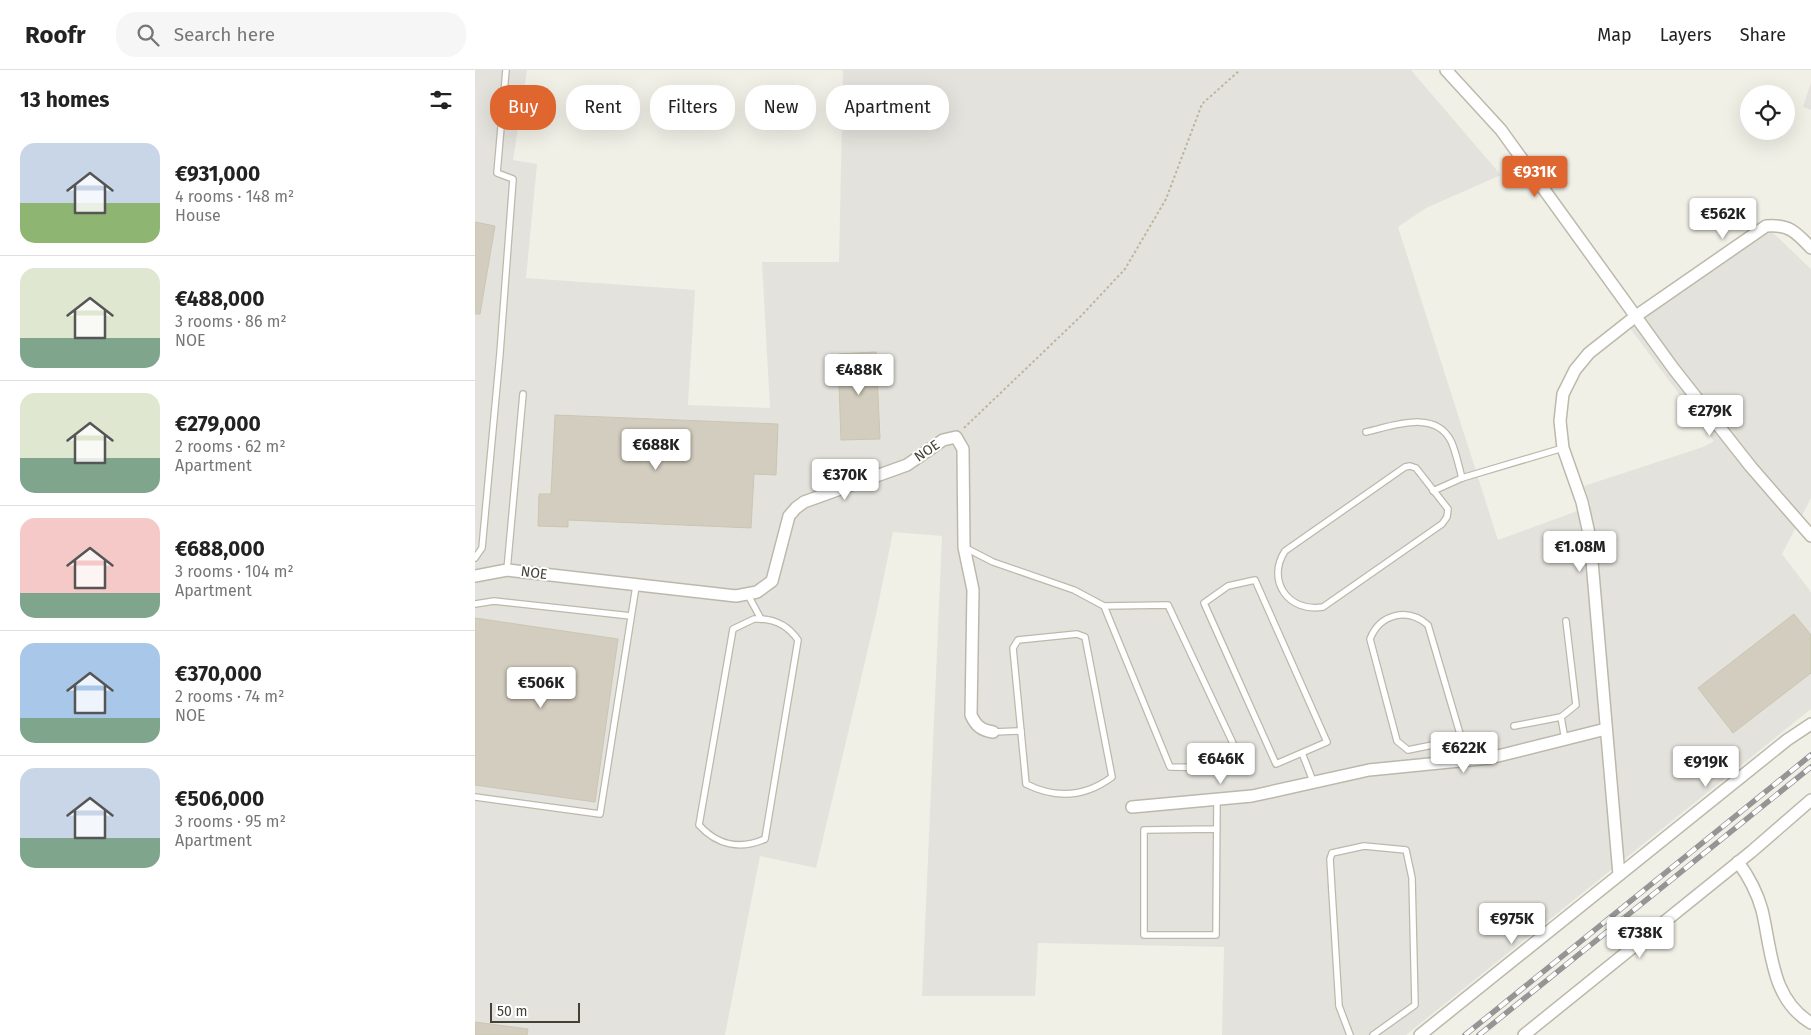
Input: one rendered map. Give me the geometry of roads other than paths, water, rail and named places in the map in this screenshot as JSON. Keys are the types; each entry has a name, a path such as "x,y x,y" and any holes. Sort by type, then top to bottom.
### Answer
{"street":[{"path":"1446,70 1490,116 1507,137 1673,368 1727,437 1811,536"},
{"path":"1619,875 1590,538 1582,502 1563,448 1559,421 1563,394 1575,370 1589,353 1636,316 1765,226 1781,224 1796,233 1811,248"},
{"name":"NOE","path":"475,576 507,570 636,586 735,596 748,595 766,587 772,581 789,516 800,505 907,465 943,440 955,437 963,449 964,547 973,590 971,715 975,723 983,730 993,732"},
{"path":"1421,1035 1787,740 1811,724"},
{"path":"1132,807 1282,791 1313,781 1369,770 1490,758 1606,729"},
{"path":"1524,1035 1738,862 1811,800"},
{"path":"1738,862 1754,888 1762,909 1779,988 1797,1014 1811,1023"}],"lane":[{"path":"475,558 482,548 501,353 513,179 497,173 506,70"},
{"path":"507,570 523,394"},
{"path":"1366,432 1414,421 1427,422 1442,429 1451,441 1462,478"},
{"path":"1433,491 1462,478 1563,448"},
{"path":"1405,467 1416,468 1433,491 1448,509 1447,517 1442,524 1323,607 1302,607 1285,595 1277,573 1285,550 1405,467"},
{"path":"964,547 993,562 1074,590 1104,606 1168,605 1238,754 1237,765 1230,768 1170,767 1104,606"},
{"path":"1255,580 1327,742 1302,753 1276,764 1204,603 1229,586 1255,580"},
{"path":"475,797 600,814 636,586"},
{"path":"748,595 761,619 782,625 797,640 765,840 737,846 712,837 699,825 733,629 746,621 761,619"},
{"path":"475,604 494,601 631,616"},
{"path":"1462,738 1408,750 1397,741 1370,639 1382,621 1395,615 1409,614 1428,625 1462,738 1468,761"},
{"path":"1514,726 1561,717 1576,705 1566,621"},
{"path":"1077,634 1085,637 1112,777 1095,788 1075,794 1055,794 1026,784 1021,730 1013,648 1018,640 1077,634"},
{"path":"1561,717 1565,740"},
{"path":"993,732 1021,730"},
{"path":"1302,753 1313,781"},
{"path":"1217,798 1217,830 1216,935 1144,935 1144,830 1217,830"},
{"path":"1350,1035 1339,1006 1330,859 1332,853 1364,846 1405,850 1413,878 1415,1005 1373,1035"}],"railway":[{"path":"1465,1035 1811,755"},
{"path":"1479,1035 1811,767"}]}
